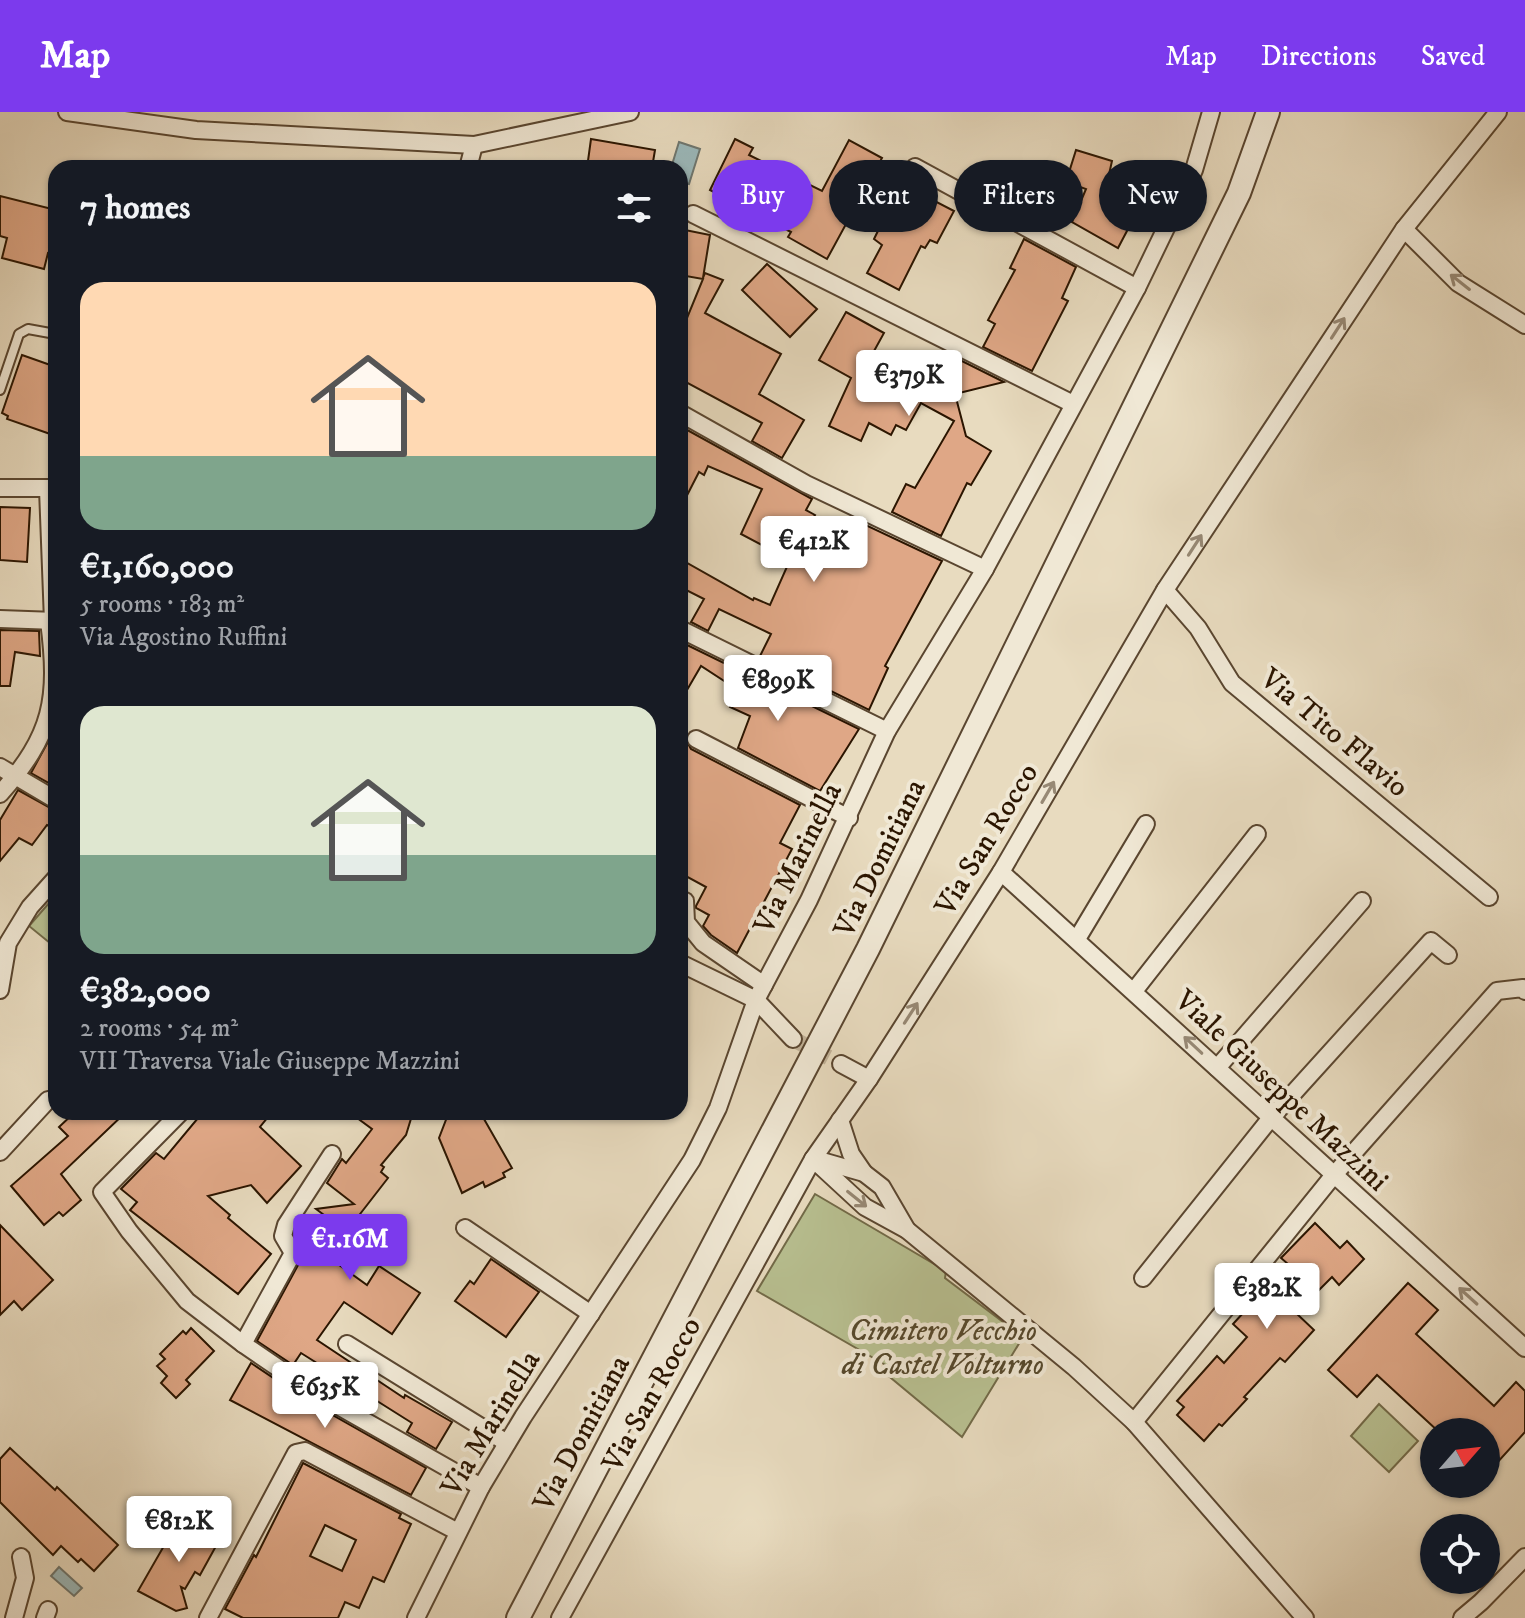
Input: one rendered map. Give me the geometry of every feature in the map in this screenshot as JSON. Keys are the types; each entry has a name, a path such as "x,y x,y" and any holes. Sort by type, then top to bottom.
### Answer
{"street":[{"path":"67,112 196,130 474,145 630,112"},
{"name":"Via Marinella","path":"416,1618 481,1487 507,1443 692,1160 718,1108 760,993 849,818 887,731 985,569 1137,288 1194,170 1211,112"},
{"name":"Via Domitiana","path":"518,1618 868,949 1239,193 1268,112"},
{"name":"Via San Rocco","path":"560,1618 813,1159 869,1079 1001,872 1165,590 1404,229 1498,112"},
{"path":"470,160 474,145"},
{"path":"938,180 1137,288"},
{"path":"693,214 1073,404"},
{"path":"1404,229 1458,283 1525,325"},
{"path":"688,418 806,484 985,569"},
{"path":"0,488 48,488"},
{"name":"Via Tito Flavio","path":"1165,590 1198,628 1232,683 1489,897"},
{"path":"0,619 48,621"},
{"path":"688,633 887,731"},
{"path":"0,794 42,738 48,713"},
{"path":"696,739 849,818"},
{"path":"0,767 48,795"},
{"path":"1077,939 1146,824"},
{"path":"1134,991 1257,834"},
{"name":"Viale Giuseppe Mazzini","path":"1001,872 1525,1348"},
{"path":"0,990 8,943 30,907 48,887"},
{"path":"1217,1068 1362,901"},
{"path":"688,924 703,943 760,993 793,1039"},
{"path":"1143,1278 1270,1119 1431,941 1448,955"},
{"path":"688,966 760,993"},
{"path":"1134,1422 1333,1176 1497,991 1523,988 1525,991"},
{"path":"841,1064 869,1079"},
{"path":"0,1152 48,1100"},
{"path":"173,1120 102,1192 121,1222 187,1301 312,1391 481,1487"},
{"path":"840,1120 851,1154 864,1173 882,1187 907,1230"},
{"path":"243,1344 293,1253 283,1236 286,1225 332,1154"},
{"path":"813,1159 864,1173"},
{"path":"813,1159 865,1207 907,1230 1074,1367 1134,1422 1305,1618"},
{"path":"465,1228 591,1314"},
{"path":"347,1344 507,1443"},
{"path":"208,1618 293,1456 301,1451 458,1532"},
{"path":"14,1618 25,1578 21,1557"},
{"path":"1462,1618 1525,1557"}],"lane":[{"path":"0,390 19,334 28,329 48,333"}],"green space":[{"path":"48,904 48,941 29,926"},
{"name":"Cimitero Vecchio di Castel Volturno","path":"815,1194 946,1271 945,1278 1023,1337 962,1437 885,1373 889,1367 757,1291"},
{"path":"1379,1404 1418,1441 1389,1472 1351,1436"}],"water":[{"path":"679,142 700,149 689,184 688,160 673,160"},
{"path":"59,1567 82,1588 74,1596 51,1576"}],"building":[{"path":"591,139 655,150 653,160 588,160"},
{"path":"735,139 753,148 749,155 759,160 725,160"},
{"path":"849,140 881,160 838,160"},
{"path":"1076,150 1109,160 1099,160 1099,232 1126,232 1118,248 1083,228 1083,196 1086,189 1083,188 1083,160 1073,160"},
{"path":"829,178 829,232 842,232 827,259 788,237 791,232 813,232 813,187 822,191"},
{"path":"0,196 48,208 48,253 44,269 2,258 7,238 0,236"},
{"path":"938,203 954,211 937,243 930,240 925,248 921,246 899,290 867,273 882,245 874,239 877,232 938,232"},
{"path":"688,231 710,235 703,278 705,273 723,280 705,313 781,354 759,394 804,420 782,458 752,441 762,423 688,383 688,316 703,279 688,276"},
{"path":"1024,239 1076,267 1062,298 1068,301 1032,371 983,347 995,324 988,320 1015,270 1010,268"},
{"path":"767,264 817,309 790,337 742,290"},
{"path":"846,312 884,333 868,362 916,391 933,359 950,355 1004,382 955,394 966,436 991,451 971,485 967,483 941,536 892,512 906,484 915,488 954,421 921,403 906,430 896,425 891,435 869,423 861,441 829,426 851,378 819,360"},
{"path":"22,355 48,364 48,433 7,419 8,416 2,413"},
{"path":"688,430 812,499 806,510 815,515 810,523 845,540 853,519 942,561 885,666 888,668 869,710 760,656 771,634 719,609 708,631 691,622 704,599 688,591 688,563 753,600 770,605 790,560 741,534 762,489 708,466 704,475 699,472 688,493"},
{"path":"0,507 30,508 27,562 0,560"},
{"path":"0,630 39,631 40,656 15,652 10,686 0,686"},
{"path":"688,645 859,729 820,791 738,748 750,716 730,707 738,690 701,666 688,688"},
{"path":"48,742 48,783 31,773"},
{"path":"688,744 691,749 800,805 780,843 792,849 737,953 703,926 709,915 696,906 706,887 688,877"},
{"path":"18,790 48,807 48,825 32,845 19,838 0,861 0,820"},
{"path":"66,1120 118,1120 61,1174 81,1200 63,1216 59,1212 44,1225 11,1186 68,1136 59,1127"},
{"path":"196,1120 266,1120 260,1127 301,1166 267,1203 251,1185 208,1196 230,1215 228,1218 271,1254 238,1294 130,1210 137,1202 121,1189 156,1153 164,1159"},
{"path":"360,1120 411,1120 406,1135 381,1165 384,1167 381,1172 388,1178 357,1218 335,1262 367,1285 379,1266 420,1293 392,1334 344,1302 317,1340 404,1398 405,1395 452,1422 436,1449 407,1432 412,1423 301,1353 293,1365 257,1341 304,1254 328,1218 316,1209 354,1204 327,1183 342,1159 346,1163 372,1129"},
{"path":"446,1120 485,1120 512,1168 503,1173 505,1177 485,1187 483,1182 462,1193 439,1138"},
{"path":"1315,1223 1340,1248 1347,1241 1364,1259 1339,1285 1332,1277 1296,1313 1314,1330 1285,1362 1280,1358 1244,1397 1247,1399 1204,1441 1177,1415 1184,1407 1177,1401 1217,1356 1224,1363 1247,1337 1233,1324 1288,1264 1281,1258"},
{"path":"0,1225 53,1280 22,1310 14,1301 0,1315"},
{"path":"491,1259 539,1292 506,1337 455,1301 470,1281 474,1284"},
{"path":"1408,1283 1438,1310 1416,1334 1494,1406 1516,1382 1525,1391 1525,1432 1500,1460 1500,1418 1424,1418 1377,1375 1357,1397 1328,1370"},
{"path":"191,1328 214,1351 186,1380 190,1384 176,1398 161,1383 167,1376 157,1366 165,1359 160,1354 183,1331 186,1334"},
{"path":"251,1363 306,1400 426,1468 411,1495 230,1400"},
{"path":"10,1448 118,1545 94,1571 81,1559 78,1562 61,1546 53,1555 0,1502 0,1459"},
{"path":"303,1463 401,1514 399,1518 411,1524 384,1582 373,1577 359,1608 345,1602 338,1618 243,1618 225,1609 254,1555 256,1557","holes":["325,1525 356,1540 342,1571 310,1556"]},
{"path":"180,1518 221,1537 200,1575 195,1572 185,1589 181,1587 187,1608 176,1611 138,1591"}],"tunnel":[{"path":"793,1039 841,1064"}]}
